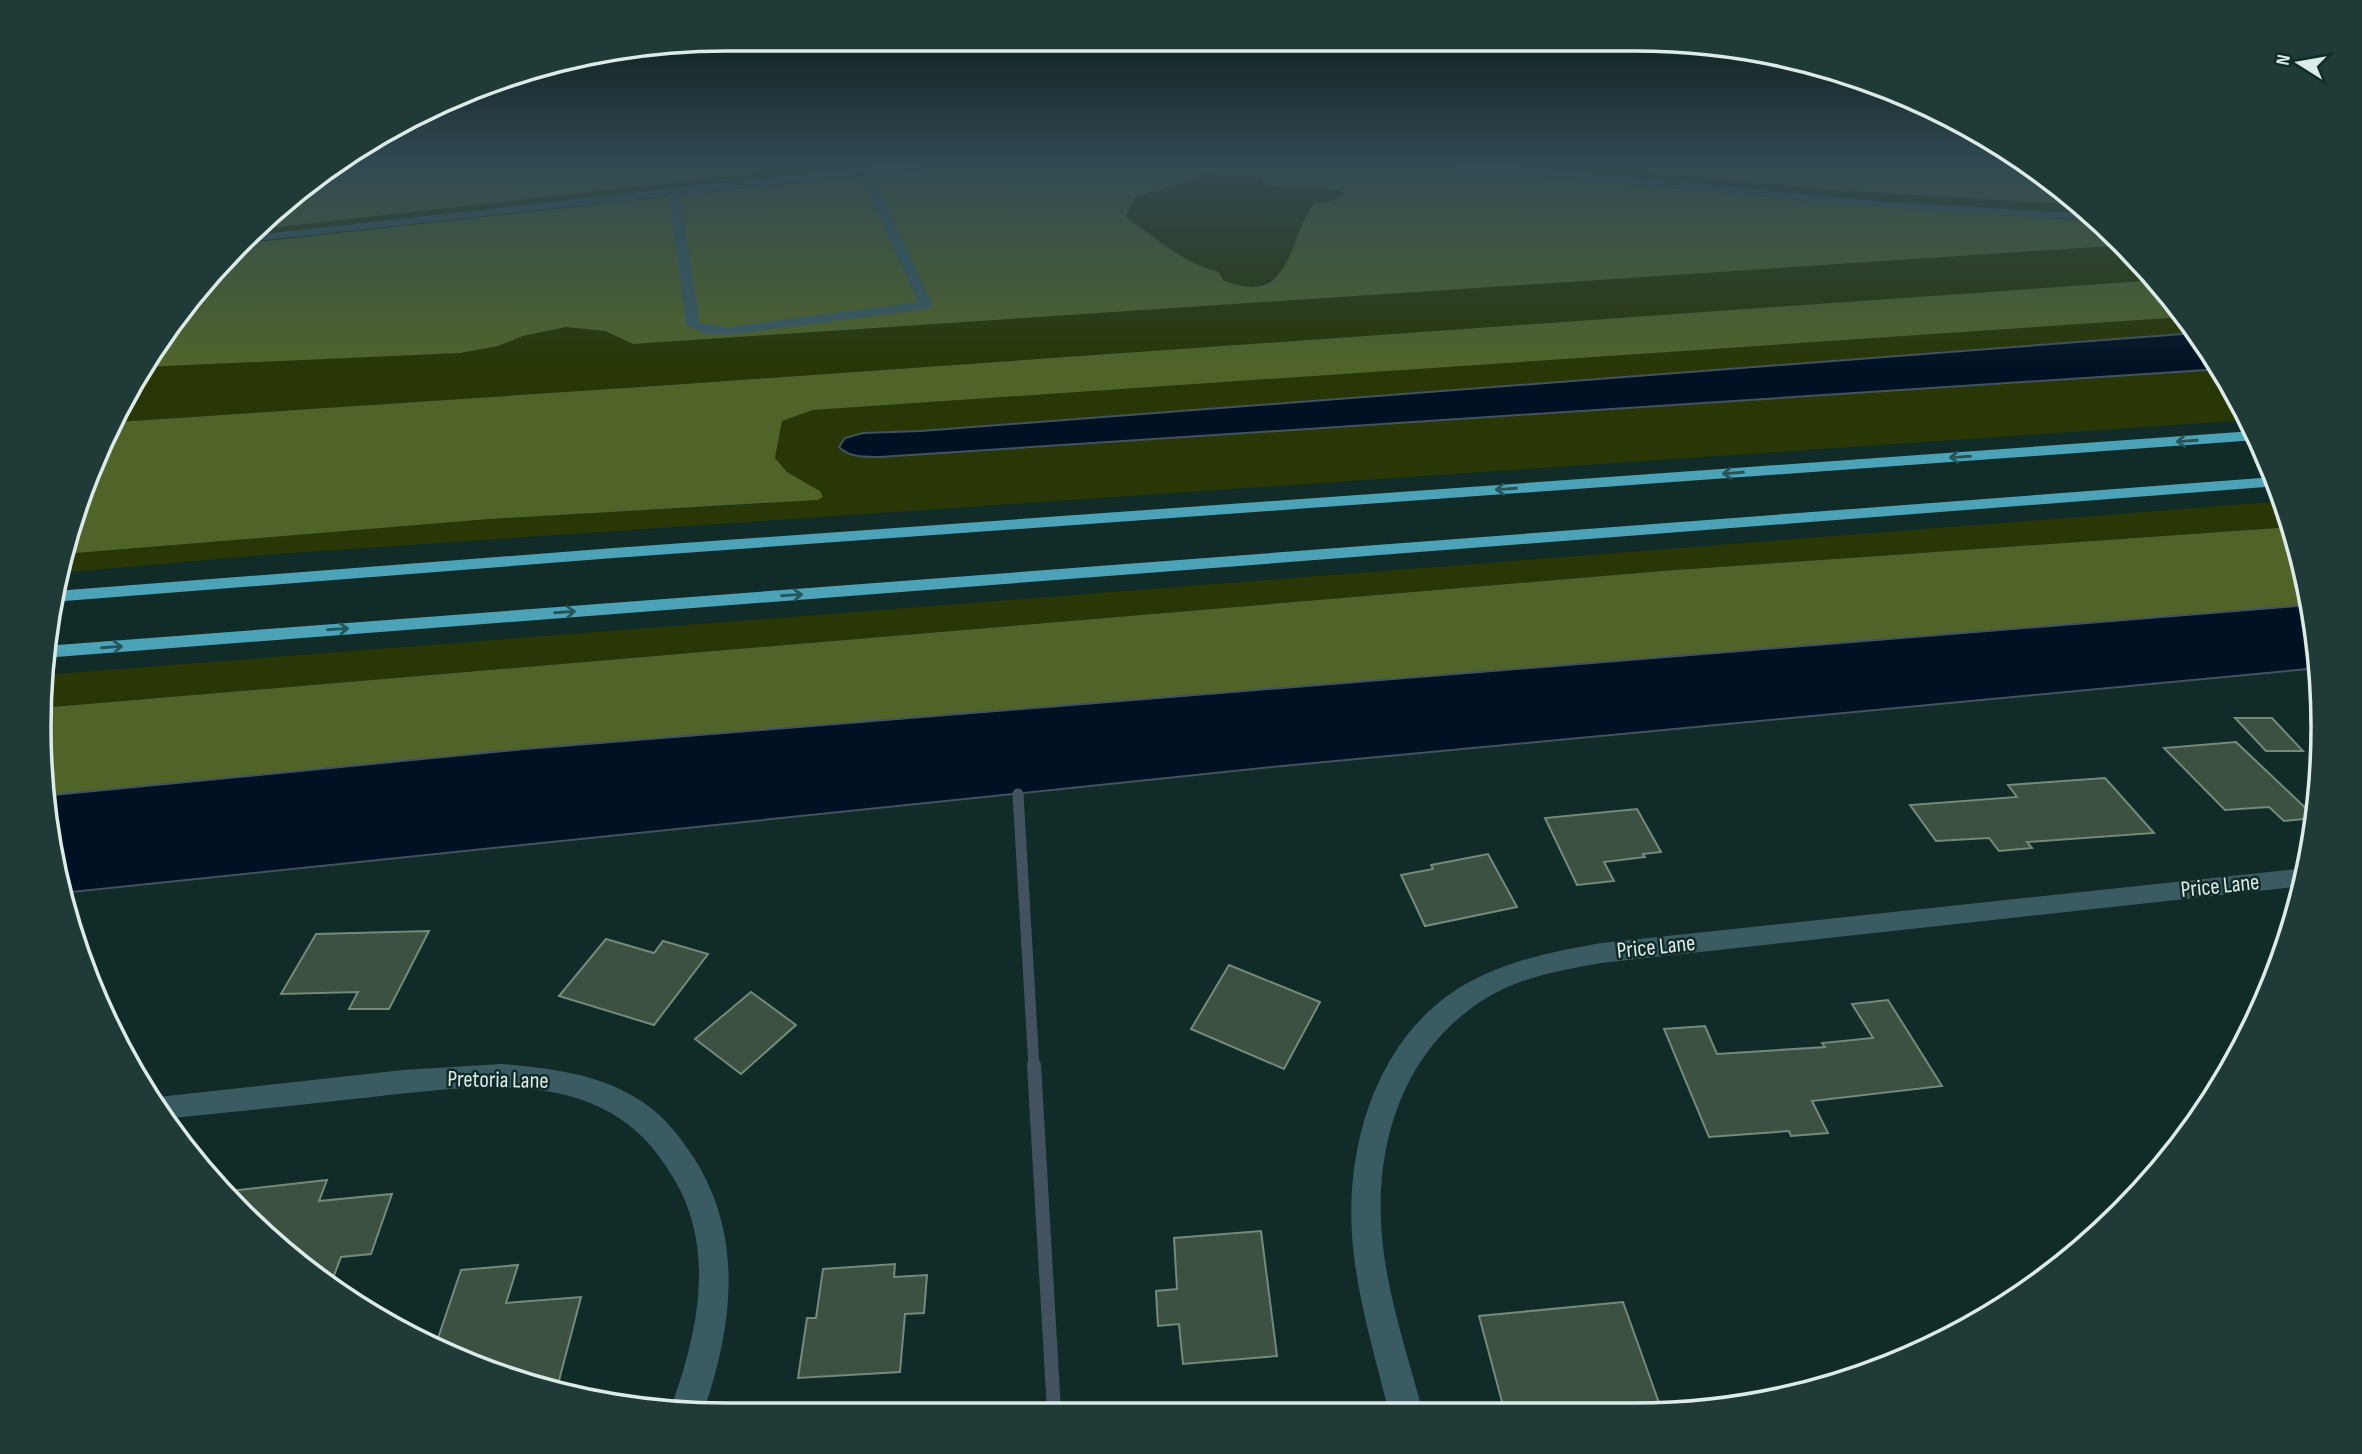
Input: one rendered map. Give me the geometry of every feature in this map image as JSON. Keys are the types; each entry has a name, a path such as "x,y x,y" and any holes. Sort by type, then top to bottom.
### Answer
{"highway":[{"path":"64,596 628,552 2246,437"},
{"path":"56,651 2265,483"}],"street":[{"path":"261,238 314,232"},
{"path":"680,232 693,325 706,330 728,331 926,305 892,232"},
{"name":"Price Lane","path":"1404,1403 1376,1289 1367,1238 1365,1199 1368,1156 1378,1116 1394,1078 1413,1046 1436,1021 1491,983 1560,960 1601,954 2294,878"},
{"name":"Pretoria Lane","path":"167,1107 412,1081 506,1075 544,1078 583,1086 617,1101 647,1121 668,1142 688,1171 712,1234 715,1266 708,1340 689,1402"}],"green space":[{"path":"348,232 1146,232 1194,263 1219,272 1223,280 1246,287 1263,285 1275,278 1292,251 1300,232 2092,232 2110,246 633,344 605,331 566,327 523,336 498,346 460,353 155,367 190,315 257,242"},
{"path":"1146,232 1301,232 1281,274 1256,287 1237,286 1223,280 1219,272 1194,263"},
{"path":"2092,232 2113,249 2143,281 123,422 155,367 460,353 498,346 522,336 566,327 605,331 633,344 2109,246"},
{"path":"2143,281 2174,318 813,410 782,421 775,458 787,472 820,491 823,497 817,500 490,519 74,553 102,468 123,422"},
{"path":"2174,318 2221,389 2238,421 277,554 69,572 74,553 490,519 775,503 820,491 787,472 775,458 782,421 813,410"},
{"path":"2272,502 2281,528 1662,571 51,707 53,674"},
{"path":"2281,528 2300,606 525,749 55,795 51,707 1662,571"}],"water":[{"path":"2185,334 2209,370 880,457 853,455 839,447 845,438 863,433 921,431"},
{"path":"2300,606 2308,669 1272,767 72,892 55,795 525,749"}],"building":[{"path":"2235,718 2272,718 2303,751 2266,751"},
{"path":"2236,742 2306,808 2304,819 2284,821 2269,807 2225,810 2164,748"},
{"path":"2105,778 2154,833 2027,842 2032,848 1999,851 1989,838 1936,841 1910,805 2017,797 2008,785"},
{"path":"1637,809 1661,852 1643,854 1645,857 1604,862 1614,881 1577,885 1545,818"},
{"path":"1488,854 1517,907 1425,926 1401,875 1433,869 1431,865"},
{"path":"429,931 389,1009 349,1009 358,992 281,994 316,934"},
{"path":"606,939 654,953 663,941 708,954 654,1025 559,996"},
{"path":"1229,965 1320,1002 1284,1069 1191,1029"},
{"path":"751,992 796,1025 741,1074 695,1039"},
{"path":"1888,1000 1942,1086 1812,1101 1828,1133 1791,1136 1789,1131 1709,1137 1664,1029 1705,1026 1717,1054 1825,1047 1822,1043 1873,1038 1852,1004"},
{"path":"327,1180 319,1201 392,1194 371,1254 341,1257 333,1277 281,1235 235,1190"},
{"path":"1261,1231 1277,1356 1183,1364 1179,1324 1158,1326 1156,1291 1177,1289 1174,1238"},
{"path":"895,1264 894,1277 927,1275 924,1313 905,1314 900,1372 798,1378 807,1318 816,1318 823,1269"},
{"path":"518,1265 506,1303 581,1297 559,1382 510,1367 438,1338 461,1270"},
{"path":"1623,1302 1659,1402 1502,1403 1479,1316"}],"waterway":[{"path":"1018,794 1034,1067"},
{"path":"1034,1065 1054,1403"}]}
